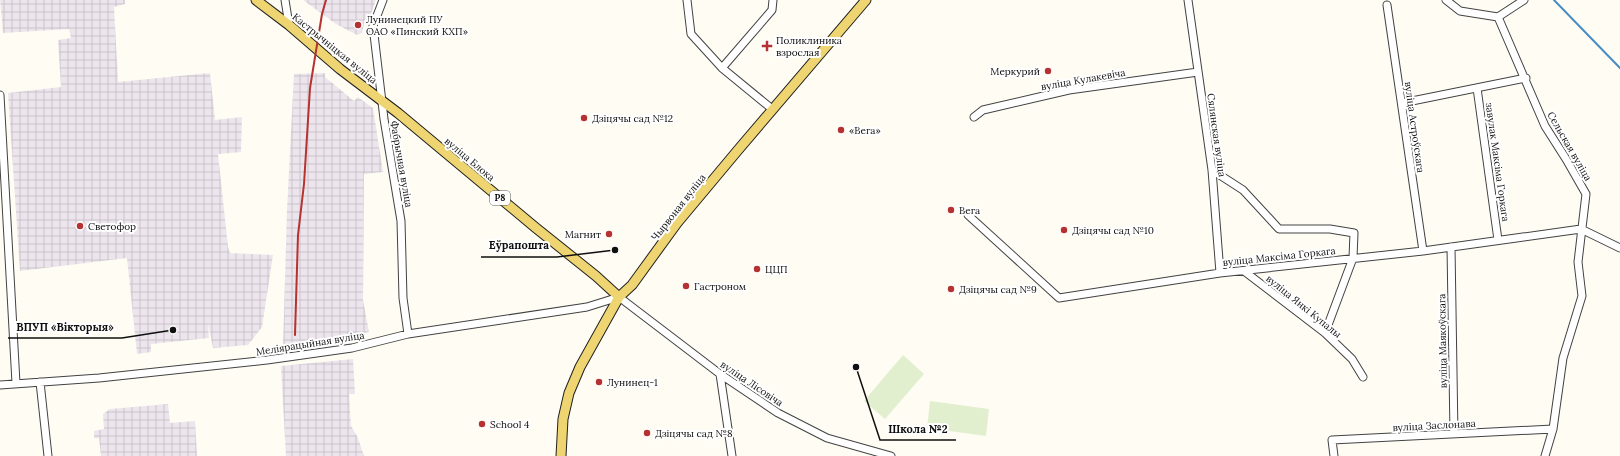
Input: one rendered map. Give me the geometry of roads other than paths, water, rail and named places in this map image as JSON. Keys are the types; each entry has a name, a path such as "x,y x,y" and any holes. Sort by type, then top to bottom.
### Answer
{"main road":[{"name":"Кастрычніцкая вуліца","path":"256,0 289,25 340,69 381,98"},
{"name":"Чырвоная вуліца","path":"561,456 563,419 569,393 580,366 619,297 632,285 678,223 772,109 866,0"},
{"name":"вуліца Блока","path":"381,98 536,228 596,276 619,297"}],"street":[{"path":"285,0 289,25"},
{"name":"Фабрычная вуліца","path":"383,0 373,26 381,98 401,221 403,298 408,334"},
{"path":"687,0 691,34 722,68 772,109"},
{"path":"722,68 772,10 773,0"},
{"name":"Сялянская вуліца","path":"1188,0 1212,170 1220,273"},
{"path":"1446,0 1460,11 1498,17 1524,0"},
{"name":"вуліца Астроўскага","path":"1387,5 1422,251"},
{"name":"Сельская вуліца","path":"1498,17 1526,78 1545,126 1586,194 1578,262 1582,296 1563,358 1553,429 1545,456"},
{"name":"вуліца Кулакевіча","path":"974,117 983,110 1069,90 1198,72"},
{"path":"1402,103 1526,78"},
{"name":"завулак Максіма Горкага","path":"1477,88 1498,240"},
{"path":"0,95 16,383"},
{"path":"1212,170 1242,190 1279,229 1330,229 1354,233 1353,258 1325,333"},
{"name":"вуліца Максіма Горкага","path":"968,215 1059,298 1220,273 1422,251 1581,230"},
{"path":"1581,230 1620,248"},
{"name":"вуліца Маякоўскага","path":"1451,247 1454,434"},
{"name":"вуліца Янкі Купалы","path":"1244,271 1325,333 1352,359 1363,377"},
{"name":"Меліярацыйная вуліца","path":"0,384 106,377 274,359 352,348 408,334 588,307 619,297"},
{"name":"вуліца Лісовіча","path":"619,297 720,374 778,413 827,438 891,456"},
{"path":"720,374 732,456"},
{"path":"40,382 48,456"},
{"name":"вуліца Заслонава","path":"1334,456 1332,440 1553,429"}],"waterway":[{"path":"1554,0 1620,68"}],"railway":[{"path":"295,335 298,235 304,184 310,88 322,14 326,0"}],"place":[{"name":"Лунинецкий ПУ ОАО «Пинский КХП»","path":"358,25"},
{"name":"Поликлиника взрослая","path":"767,46"},
{"name":"Меркурий","path":"1048,71"},
{"name":"Дзіцячы сад №12","path":"584,118"},
{"name":"«Вега»","path":"841,130"},
{"name":"Вега","path":"951,210"},
{"name":"Светофор","path":"80,226"},
{"name":"Дзіцячы сад №10","path":"1064,230"},
{"name":"Магнит","path":"609,234"},
{"name":"Еўрапошта","path":"615,250"},
{"name":"ЦЦП","path":"757,269"},
{"name":"Гастроном","path":"686,286"},
{"name":"Дзіцячы сад №9","path":"951,289"},
{"name":"ВПУП «Вікторыя»","path":"173,330"},
{"name":"Школа №2","path":"856,367"},
{"name":"Лунинец-1","path":"599,382"},
{"name":"School 4","path":"482,424"},
{"name":"Дзіцячы сад №8","path":"647,433"}]}
